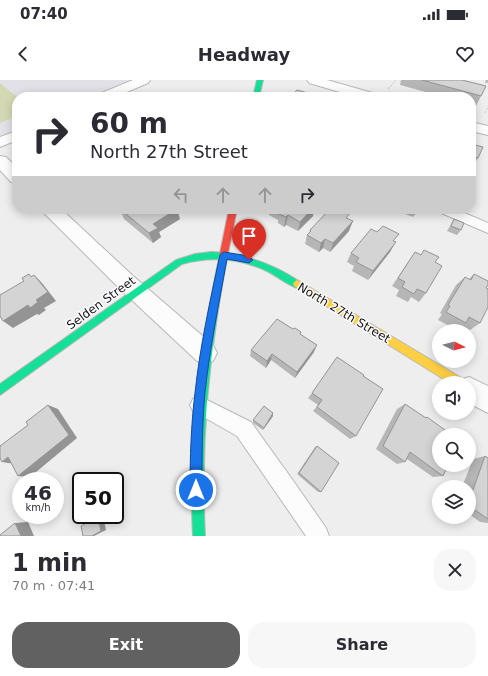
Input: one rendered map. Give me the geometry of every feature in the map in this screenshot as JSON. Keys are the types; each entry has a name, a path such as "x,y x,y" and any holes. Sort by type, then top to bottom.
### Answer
{"street":[{"path":"116,92 144,80"},
{"path":"257,92 260,80"},
{"path":"313,80 354,92"},
{"path":"476,128 488,132"},
{"path":"0,142 12,137"},
{"path":"0,161 12,173"},
{"path":"55,214 137,292 205,353"},
{"path":"199,536 196,476 199,405 205,353 232,214"},
{"name":"Selden Street","path":"0,390 179,262 200,254 224,255"},
{"name":"North 27th Street","path":"224,255 249,260 280,274 448,376"},
{"path":"476,393 488,400"}],"lane":[{"path":"455,214 488,228"},
{"path":"199,405 244,429 287,489 318,536"}],"path":[{"path":"387,90 396,80"},
{"path":"484,87 487,80"},
{"path":"478,85 488,88"}],"shaded area":[{"path":"0,80 142,80 114,92 12,92 12,136 0,141"}],"green space":[{"path":"0,83 12,93 12,118 0,123"}],"building":[{"path":"422,80 462,80 486,86 481,96 476,95 476,92 466,92"},
{"path":"476,145 483,147 478,158 476,157"},
{"path":"126,214 169,214 153,224 158,228 149,233"},
{"path":"279,214 307,214 300,222 288,215 286,217"},
{"path":"325,214 349,214 346,218 353,221 333,243 325,239 321,243 307,235 311,231 310,230"},
{"path":"454,219 464,223 461,230 451,226"},
{"path":"383,226 399,234 393,241 396,242 373,271 356,262 359,258 351,253 371,229 377,232"},
{"path":"424,250 439,257 435,262 442,266 426,293 417,289 414,294 402,287 405,282 398,278 415,252 421,255"},
{"path":"29,274 31,277 34,275 48,292 36,300 38,302 30,308 28,305 3,321 0,316 0,295 24,281 22,278"},
{"path":"474,274 488,281 486,288 488,289 488,307 480,323 469,317 466,323 446,312 450,306 448,305 465,277 471,280"},
{"path":"277,319 293,329 295,328 301,332 300,334 317,345 297,372 272,354 267,361 251,350"},
{"path":"337,357 383,389 356,436 317,407 322,400 312,393"},
{"path":"405,404 442,428 432,428 432,468 410,452 405,462 383,446"},
{"path":"48,405 69,435 23,472 16,472 8,457 2,462 0,458 0,446 28,425 26,422"},
{"path":"264,406 273,413 264,428 253,420"},
{"path":"317,446 339,463 321,492 299,473"},
{"path":"485,456 488,458 488,519 476,511 476,481"},
{"path":"438,472 445,472 443,476"},
{"path":"15,524 21,536 0,536"},
{"path":"85,524 100,524 101,531 92,536 83,536 81,526"}],"traffic: fast":[{"path":"257,92 260,80"},
{"path":"0,390 179,262 195,257 211,255 240,258 269,269 297,284"},
{"path":"199,536 197,501 198,432 209,332 222,263"}],"traffic: slow":[{"path":"297,284 448,376"}],"traffic: jam":[{"path":"222,263 232,214"}],"route":[{"path":"196,490 196,446 200,394 205,353 224,255 249,260"}]}
